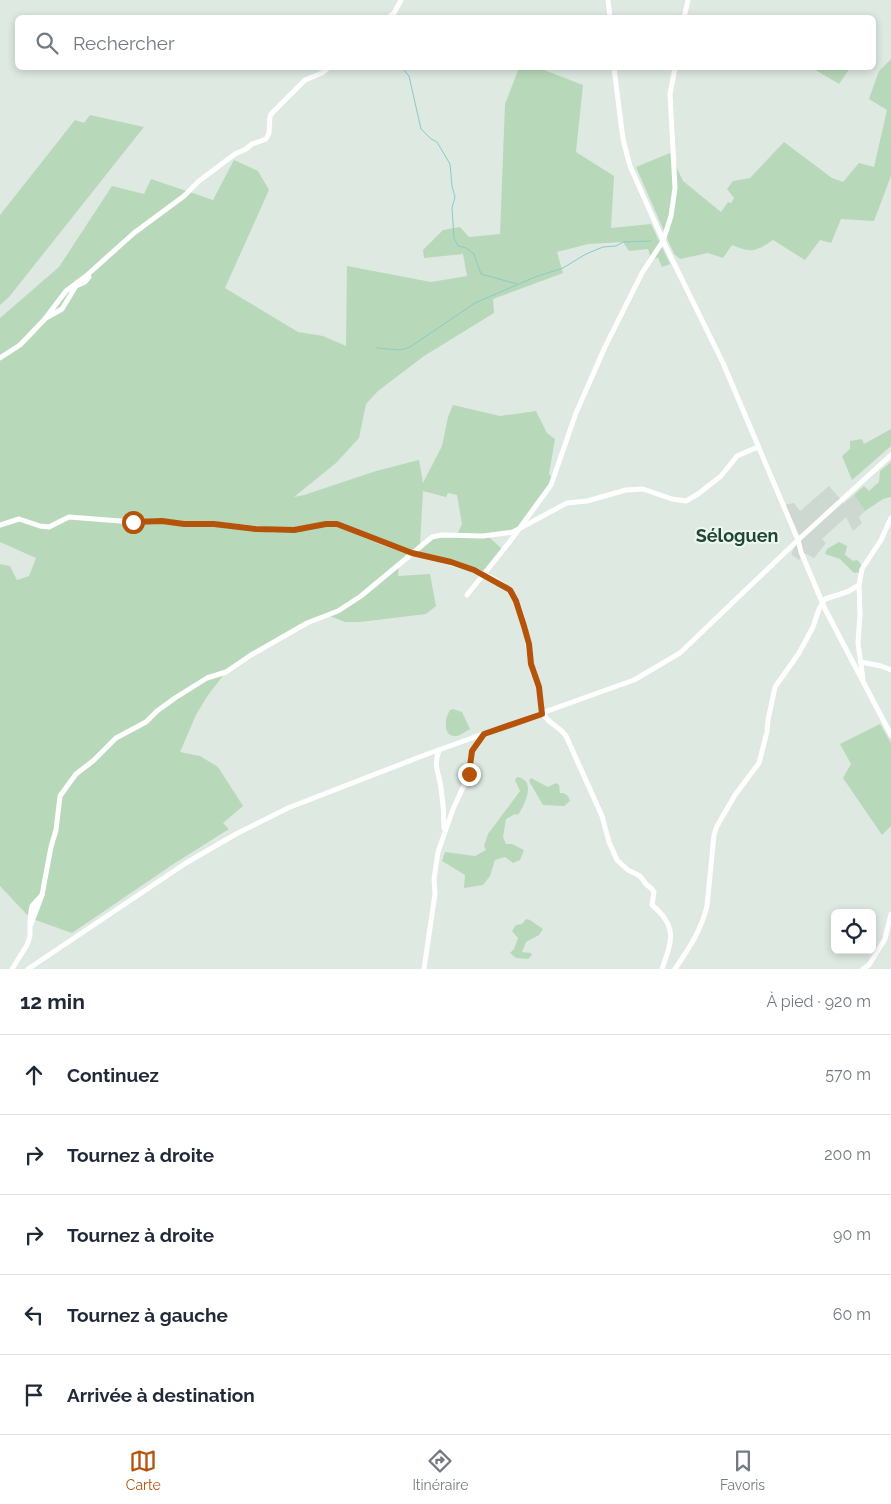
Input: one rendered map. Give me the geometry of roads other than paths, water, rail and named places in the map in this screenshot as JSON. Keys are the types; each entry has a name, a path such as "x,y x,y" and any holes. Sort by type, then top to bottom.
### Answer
{"street":[{"path":"392,15 401,0"},
{"path":"608,0 610,15"},
{"path":"685,15 688,0"},
{"path":"0,358 20,345 44,320 66,291 86,276 134,233 184,196 218,166 252,144 266,139 270,133 270,116 273,112 305,80 326,70"},
{"path":"614,70 622,131 630,166 663,241 724,363 798,540 800,552 823,602 891,734"},
{"path":"467,595 551,485 576,413 605,346 642,273 663,241 671,216 675,188 670,94 675,70"},
{"path":"44,320 62,309 76,286 85,282 94,269"},
{"path":"12,969 27,945 32,906 42,895 56,830 60,796 76,774 93,761 116,738 146,722 156,711 207,678 226,672 306,623 338,611 361,596 432,537 442,534 483,536 514,532 567,504 587,501 626,490 643,489 686,501 721,476 737,456 758,446"},
{"path":"28,969 186,863 236,834 304,801 634,680 680,653 798,540 891,455"},
{"path":"0,525 19,519 49,527 69,517 133,522 162,521 184,524 214,524 273,530 294,530 326,524 337,524 412,553 451,562 484,575 505,586 516,601 529,644 531,664 539,687 542,714 561,729 566,736 602,816 609,842 617,860 628,870 640,876 654,892 652,905 661,913 671,932 671,944 662,969"},
{"path":"863,682 858,643 860,615 858,584 862,569 881,540 891,518"},
{"path":"675,969 698,935 704,917 707,906 714,835 717,826 735,795 759,763 768,732 768,720 775,687 799,653 813,627 823,602 829,597 847,592 858,584"},
{"path":"861,662 891,670"},
{"path":"424,969 435,894 434,879 438,852 444,831 470,770 472,751 484,734"},
{"path":"439,750 436,770 441,786 444,831"},
{"path":"863,969 869,965 885,939 891,914"}],"waterway":[{"path":"404,70 409,76 421,129 437,142 450,164 455,197 452,208 454,238 458,246 466,248 474,254 481,274 517,284"},
{"path":"377,348 400,350 410,347 475,303 535,277 563,268 586,254 603,247 616,246 623,242 651,241"}],"district":[{"name":"Séloguen","path":"737,536"}]}
